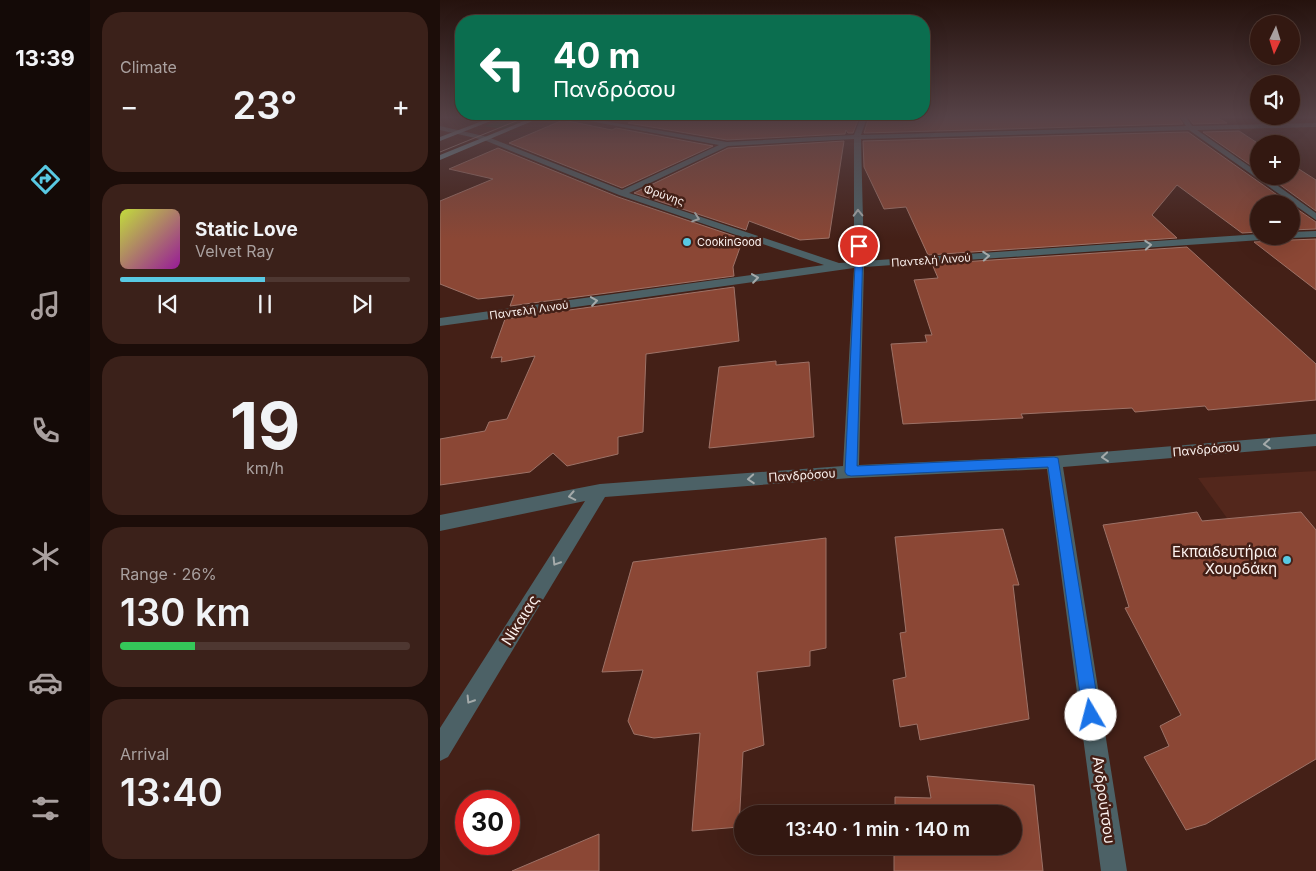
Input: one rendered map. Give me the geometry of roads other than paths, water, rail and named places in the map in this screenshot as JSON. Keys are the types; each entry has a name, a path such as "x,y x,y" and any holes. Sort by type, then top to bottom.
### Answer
{"street":[{"name":"Φρύνης","path":"535,158 622,193 838,266"},
{"path":"622,193 698,158"},
{"path":"851,472 859,265 857,158"},
{"path":"1232,158 1316,217"},
{"path":"1300,235 1316,234"},
{"name":"Παντελή Λινού","path":"441,323 838,266 1250,238"},
{"name":"Πανδρόσου","path":"440,523 600,491 851,472 1054,462 1316,440"},
{"name":"Ανδρούτσου","path":"1054,462 1114,871"},
{"name":"Νίκαιας","path":"440,750 600,491"}],"place":[{"name":"CookinGood","path":"687,242"},
{"name":"Εκπαιδευτήρια Χουρδάκη","path":"1287,560"}]}
